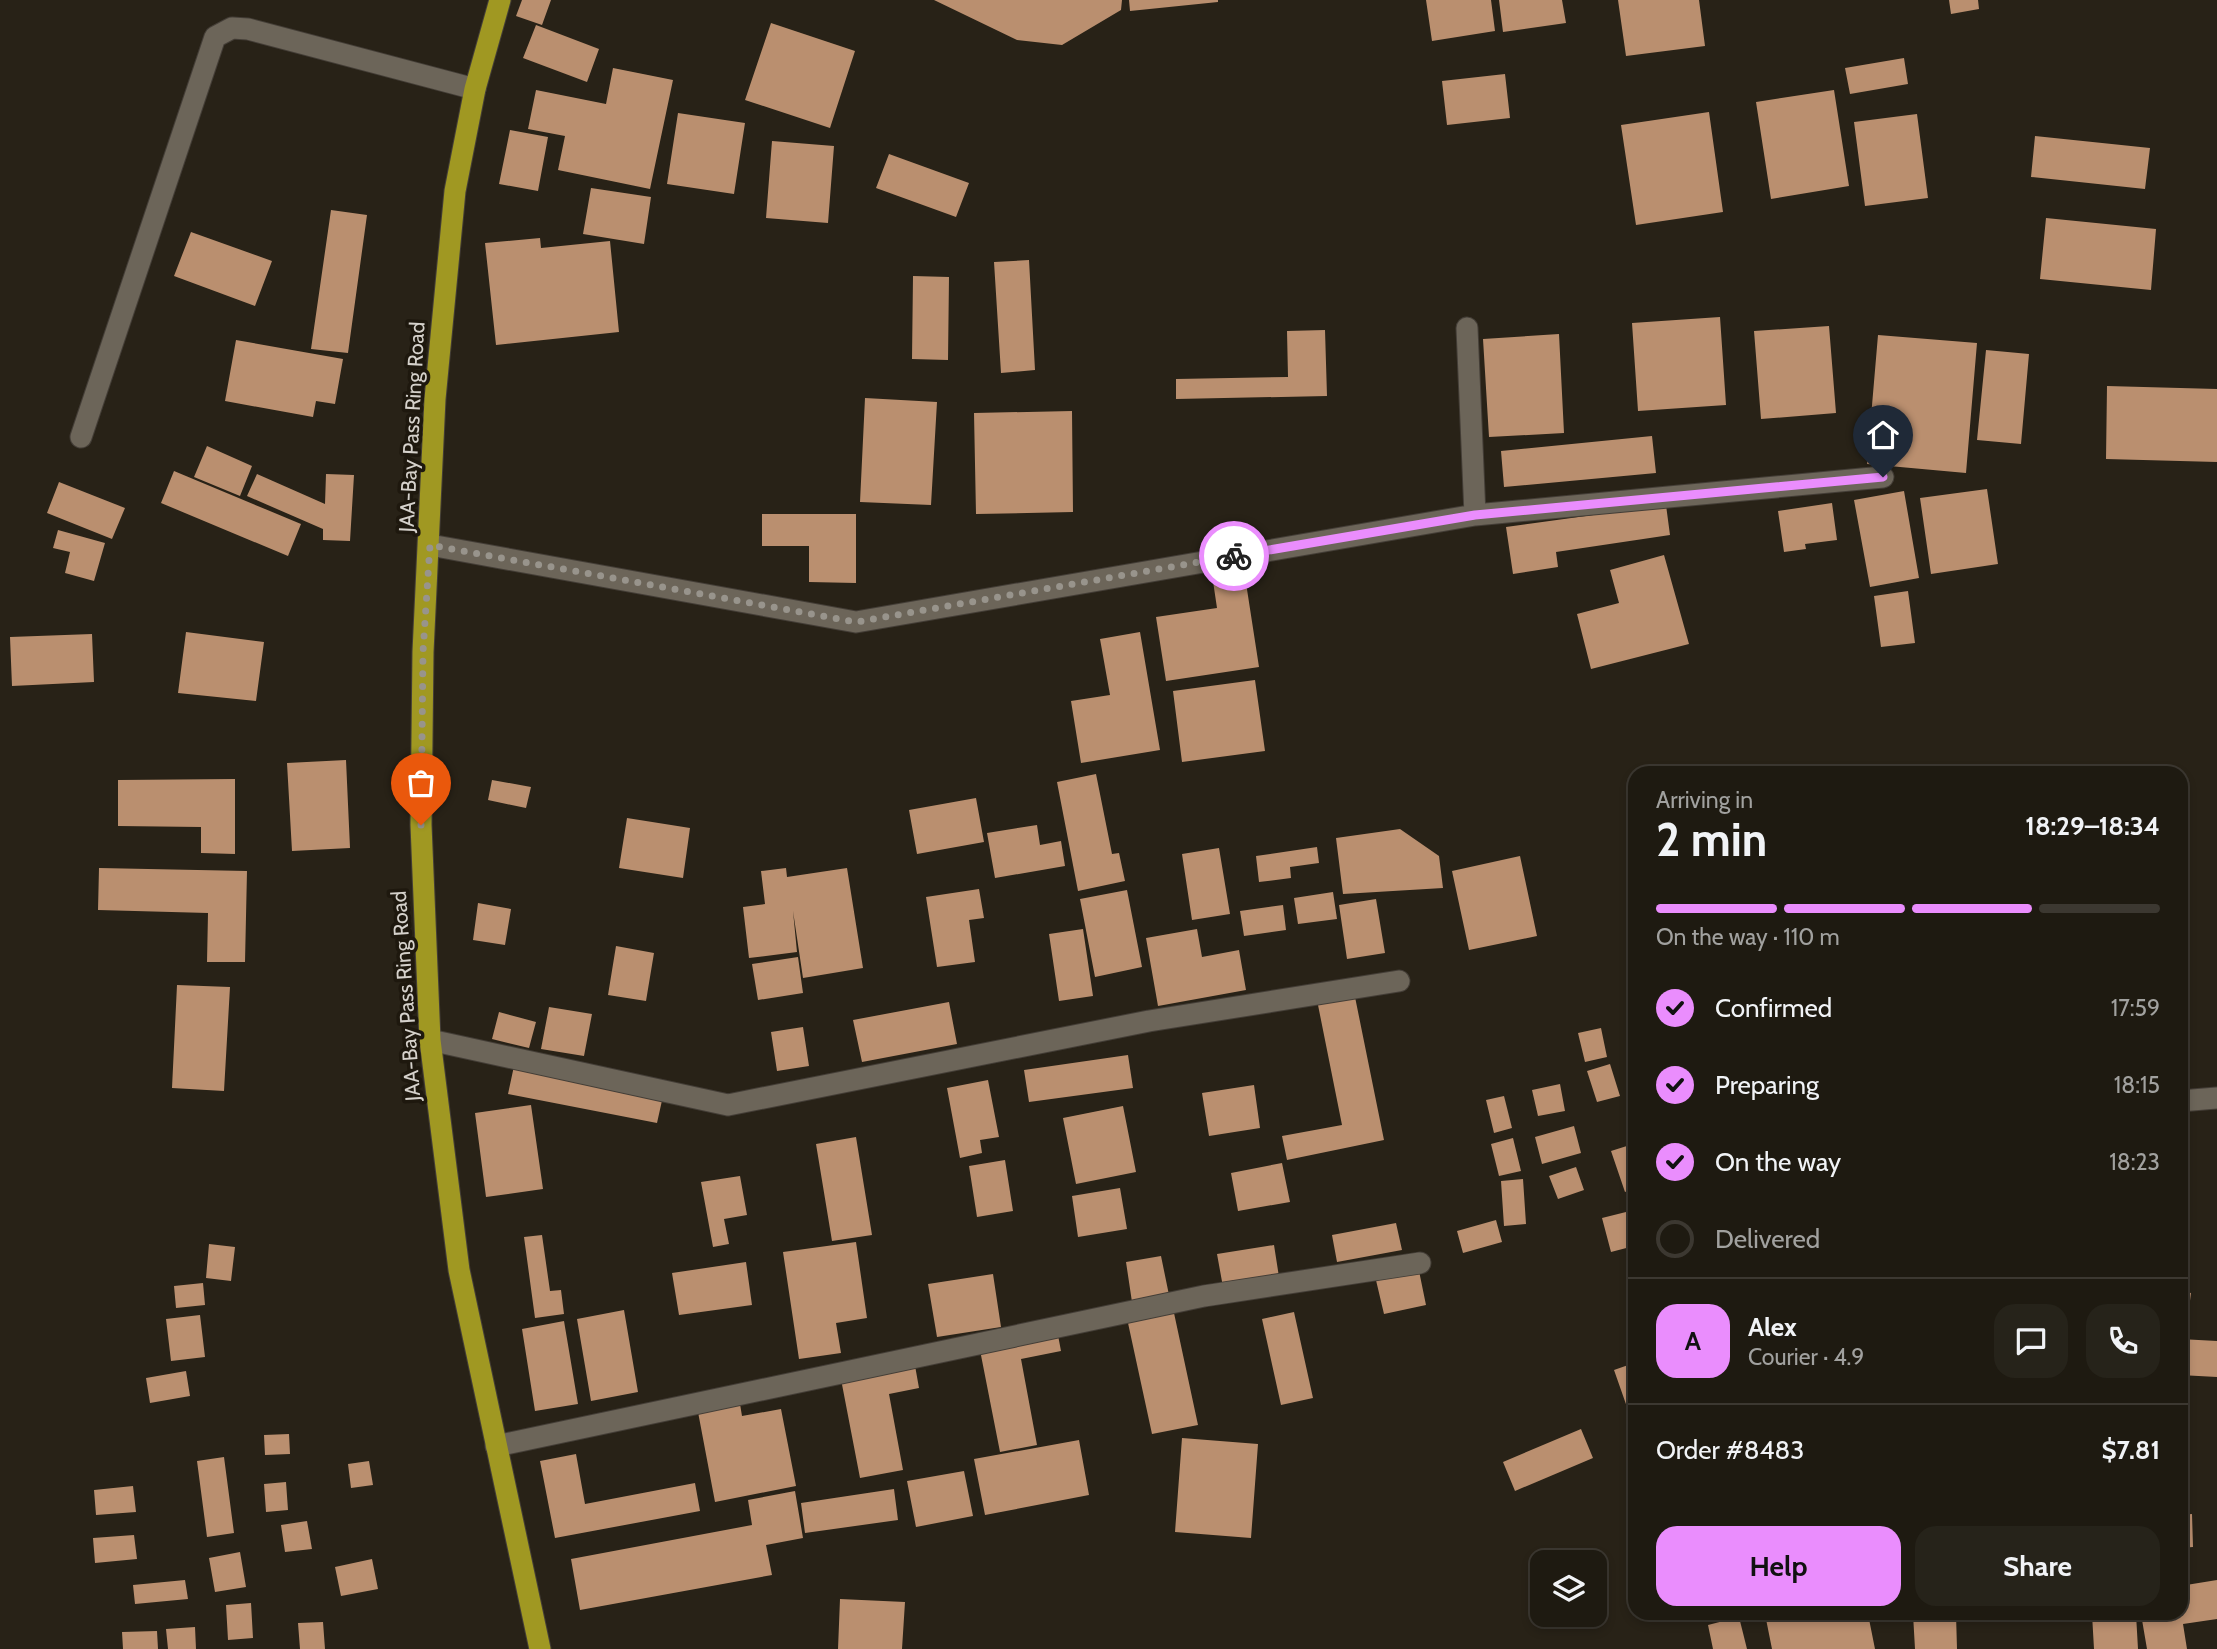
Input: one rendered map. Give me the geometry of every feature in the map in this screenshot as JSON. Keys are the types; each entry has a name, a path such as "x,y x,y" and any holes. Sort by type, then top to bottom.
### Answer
{"highway":[{"name":"JAA-Bay Pass Ring Road","path":"500,0 475,89 453,205 435,399 423,652 421,812 429,1040 459,1270 540,1649"}],"street":[{"path":"81,437 215,37 232,29 247,29 475,89"},
{"path":"1466,328 1475,515"},
{"path":"430,545 856,622 1475,515 1883,477"},
{"path":"429,1040 728,1105 1149,1021 1399,981"},
{"path":"2188,1100 2217,1098"},
{"path":"496,1446 1204,1296 1420,1263"}],"building":[{"path":"522,0 551,0 542,25 516,16"},
{"path":"934,0 1122,0 1121,10 1062,45 1017,40"},
{"path":"1129,0 1218,0 1218,2 1130,11"},
{"path":"1426,0 1491,0 1495,31 1432,41"},
{"path":"1499,0 1562,0 1566,23 1503,32"},
{"path":"1618,0 1699,0 1705,46 1626,56"},
{"path":"1949,0 1978,0 1979,9 1951,14"},
{"path":"771,23 855,51 830,128 745,100"},
{"path":"536,25 599,49 587,82 523,58"},
{"path":"1904,58 1908,84 1850,94 1845,68"},
{"path":"613,68 673,80 650,189 558,170 565,136 528,129 536,90 606,104"},
{"path":"1505,74 1510,118 1447,125 1442,81"},
{"path":"1834,90 1849,186 1771,199 1756,102"},
{"path":"1709,112 1723,212 1636,225 1621,125"},
{"path":"678,113 745,123 734,194 667,184"},
{"path":"1917,114 1928,198 1865,206 1854,122"},
{"path":"510,130 548,137 538,191 499,184"},
{"path":"2035,136 2150,148 2145,189 2031,177"},
{"path":"772,141 834,146 828,223 766,218"},
{"path":"889,154 969,183 956,217 876,188"},
{"path":"591,188 651,197 644,244 583,234"},
{"path":"331,210 367,215 348,353 311,349"},
{"path":"2046,218 2156,229 2151,290 2040,279"},
{"path":"191,232 272,261 255,306 174,276"},
{"path":"540,238 541,248 610,241 619,332 496,345 485,243"},
{"path":"1029,260 1035,370 1001,373 994,262"},
{"path":"913,276 949,277 948,360 912,359"},
{"path":"1720,317 1726,405 1638,411 1632,323"},
{"path":"1829,326 1836,413 1761,419 1754,331"},
{"path":"1325,330 1327,396 1176,399 1176,379 1288,377 1287,331"},
{"path":"1559,334 1564,433 1489,437 1483,339"},
{"path":"1878,335 1977,343 1966,473 1867,464"},
{"path":"236,340 343,359 335,404 316,401 313,417 225,401"},
{"path":"1986,350 2029,354 2021,444 1977,440"},
{"path":"2107,386 2217,389 2217,462 2106,459"},
{"path":"865,398 937,402 931,505 860,502"},
{"path":"1072,411 1073,512 976,514 974,413"},
{"path":"1652,436 1656,473 1504,487 1501,451"},
{"path":"207,446 252,466 240,496 194,477"},
{"path":"174,471 301,524 288,556 161,503"},
{"path":"257,474 325,504 326,474 354,475 350,541 323,540 323,529 247,496"},
{"path":"59,482 125,508 112,539 47,513"},
{"path":"1987,489 1998,564 1931,574 1920,498"},
{"path":"1904,491 1919,578 1870,587 1854,500"},
{"path":"1832,503 1837,540 1805,544 1806,549 1784,552 1778,511"},
{"path":"1666,505 1670,535 1556,552 1558,567 1513,574 1506,527"},
{"path":"762,514 856,514 856,583 809,582 809,546 762,546"},
{"path":"58,530 105,543 94,581 65,573 70,552 53,548"},
{"path":"1664,555 1689,644 1591,669 1577,614 1619,603 1610,570"},
{"path":"1242,557 1259,667 1166,681 1156,617 1217,608 1210,561"},
{"path":"1908,591 1915,643 1881,647 1874,596"},
{"path":"186,632 264,642 256,701 178,693"},
{"path":"1140,632 1160,750 1081,763 1071,701 1110,695 1100,639"},
{"path":"92,634 94,682 12,686 10,637"},
{"path":"1255,680 1265,751 1182,762 1173,691"},
{"path":"346,760 350,848 292,851 287,763"},
{"path":"1096,774 1112,854 1119,853 1125,881 1078,891 1057,782"},
{"path":"235,779 235,854 201,853 201,827 118,826 118,780"},
{"path":"492,780 531,787 526,808 488,800"},
{"path":"976,798 984,842 917,854 909,810"},
{"path":"627,818 690,828 683,878 619,868"},
{"path":"1037,825 1040,845 1061,841 1065,866 995,878 987,833"},
{"path":"1400,829 1439,856 1443,888 1343,894 1336,838"},
{"path":"1317,847 1319,863 1290,867 1291,878 1259,882 1256,856"},
{"path":"1219,848 1230,914 1192,920 1182,854"},
{"path":"1520,856 1537,936 1469,950 1452,871"},
{"path":"99,868 247,871 245,962 207,962 208,913 98,910"},
{"path":"786,868 787,877 847,868 863,968 803,978 793,911 797,952 749,958 743,907 765,904 761,871"},
{"path":"979,889 984,918 969,920 975,962 937,967 926,897"},
{"path":"1127,890 1142,967 1095,977 1080,899"},
{"path":"1333,892 1337,919 1298,924 1294,898"},
{"path":"1376,899 1385,953 1347,959 1339,905"},
{"path":"478,903 511,909 505,945 473,940"},
{"path":"1283,905 1286,930 1244,936 1240,911"},
{"path":"1083,929 1093,996 1059,1001 1049,934"},
{"path":"1197,929 1202,957 1239,950 1246,990 1158,1006 1146,938"},
{"path":"616,946 654,953 646,1001 608,995"},
{"path":"798,957 803,993 758,1000 752,964"},
{"path":"177,985 230,987 224,1091 172,1088"},
{"path":"1354,992 1384,1140 1287,1160 1282,1136 1342,1125 1317,1000"},
{"path":"949,1002 957,1044 862,1062 853,1020"},
{"path":"549,1007 592,1014 584,1056 541,1049"},
{"path":"499,1012 536,1022 529,1048 492,1039"},
{"path":"803,1027 809,1066 777,1071 771,1032"},
{"path":"1601,1028 1607,1057 1585,1062 1578,1033"},
{"path":"1128,1055 1133,1088 1029,1102 1024,1070"},
{"path":"1610,1064 1620,1096 1597,1102 1587,1071"},
{"path":"514,1066 663,1096 657,1123 508,1094"},
{"path":"988,1080 999,1137 980,1140 982,1153 960,1158 947,1088"},
{"path":"1560,1084 1565,1111 1538,1116 1532,1090"},
{"path":"1254,1085 1260,1128 1209,1136 1202,1093"},
{"path":"1504,1096 1512,1128 1494,1133 1486,1100"},
{"path":"531,1105 543,1189 486,1197 475,1113"},
{"path":"1123,1106 1136,1172 1076,1184 1063,1118"},
{"path":"1574,1126 1581,1153 1542,1164 1535,1137"},
{"path":"856,1137 872,1235 832,1241 816,1144"},
{"path":"1513,1138 1521,1171 1499,1176 1491,1144"},
{"path":"1628,1146 1628,1191 1625,1192 1611,1151"},
{"path":"1005,1160 1013,1211 977,1217 969,1166"},
{"path":"1282,1163 1290,1202 1238,1211 1231,1173"},
{"path":"1576,1167 1584,1190 1558,1199 1549,1176"},
{"path":"740,1176 747,1215 724,1219 729,1244 713,1247 701,1182"},
{"path":"1523,1179 1526,1224 1504,1226 1501,1181"},
{"path":"1120,1188 1127,1229 1078,1237 1072,1196"},
{"path":"1628,1212 1628,1248 1611,1252 1602,1218"},
{"path":"1496,1220 1502,1242 1463,1253 1457,1231"},
{"path":"1396,1223 1402,1250 1337,1262 1332,1235"},
{"path":"542,1235 550,1291 561,1290 564,1314 535,1318 524,1237"},
{"path":"856,1242 867,1318 836,1323 841,1353 799,1359 783,1252"},
{"path":"209,1244 235,1247 231,1281 206,1278"},
{"path":"1274,1245 1279,1277 1223,1287 1217,1254"},
{"path":"1161,1256 1169,1295 1132,1302 1126,1262"},
{"path":"746,1262 752,1305 679,1315 672,1273"},
{"path":"1418,1266 1426,1305 1384,1314 1375,1276"},
{"path":"993,1274 1001,1327 937,1337 928,1284"},
{"path":"203,1283 205,1305 176,1308 174,1286"},
{"path":"2188,1292 2191,1293 2188,1316"},
{"path":"624,1310 638,1392 591,1401 577,1319"},
{"path":"1294,1312 1313,1398 1281,1405 1262,1319"},
{"path":"1174,1313 1198,1425 1152,1434 1128,1323"},
{"path":"200,1315 205,1357 171,1361 166,1319"},
{"path":"564,1321 578,1404 535,1411 522,1329"},
{"path":"1057,1330 1061,1351 1021,1359 1037,1445 1000,1452 979,1345"},
{"path":"2188,1339 2217,1341 2217,1377 2188,1375"},
{"path":"914,1360 919,1388 889,1394 903,1470 860,1478 840,1374"},
{"path":"1628,1365 1628,1410 1614,1370"},
{"path":"186,1371 190,1396 150,1403 146,1378"},
{"path":"740,1404 742,1416 781,1409 796,1486 715,1502 698,1412"},
{"path":"1581,1429 1593,1458 1515,1491 1503,1462"},
{"path":"289,1434 290,1454 265,1455 264,1435"},
{"path":"1182,1438 1258,1444 1251,1538 1175,1532"},
{"path":"1079,1440 1089,1495 985,1515 974,1459"},
{"path":"576,1454 585,1504 695,1483 700,1511 555,1538 540,1461"},
{"path":"224,1457 234,1533 207,1537 197,1461"},
{"path":"369,1461 373,1485 351,1488 348,1464"},
{"path":"964,1471 973,1516 916,1527 907,1481"},
{"path":"286,1482 288,1510 266,1512 264,1484"},
{"path":"133,1486 136,1512 96,1515 94,1490"},
{"path":"894,1489 898,1520 805,1533 801,1503"},
{"path":"795,1491 803,1538 766,1545 772,1575 580,1610 571,1559 752,1525 748,1500"},
{"path":"2188,1514 2192,1514 2193,1547 2188,1547"},
{"path":"307,1521 312,1549 285,1552 281,1525"},
{"path":"134,1535 137,1559 95,1563 93,1538"},
{"path":"240,1552 246,1587 215,1592 209,1558"},
{"path":"372,1559 378,1589 341,1596 335,1567"},
{"path":"185,1580 188,1599 135,1604 133,1585"},
{"path":"2217,1580 2217,1619 2183,1624 2187,1649 2147,1649 2142,1620 2188,1620 2188,1585"},
{"path":"840,1599 905,1602 902,1649 838,1649"},
{"path":"251,1603 253,1638 228,1640 226,1605"},
{"path":"1740,1620 1747,1649 1713,1649 1708,1625"},
{"path":"1766,1620 1869,1620 1875,1649 1772,1649"},
{"path":"1913,1620 1956,1620 1957,1649 1915,1649"},
{"path":"2092,1620 2136,1620 2138,1649 2094,1649"},
{"path":"323,1622 325,1649 300,1649 298,1623"},
{"path":"195,1627 196,1649 168,1649 166,1629"},
{"path":"157,1631 158,1649 123,1649 122,1632"}],"way so far":[{"path":"421,825 423,652 430,545 856,622 1234,556"}],"route":[{"path":"1234,556 1475,515 1883,477"}]}
